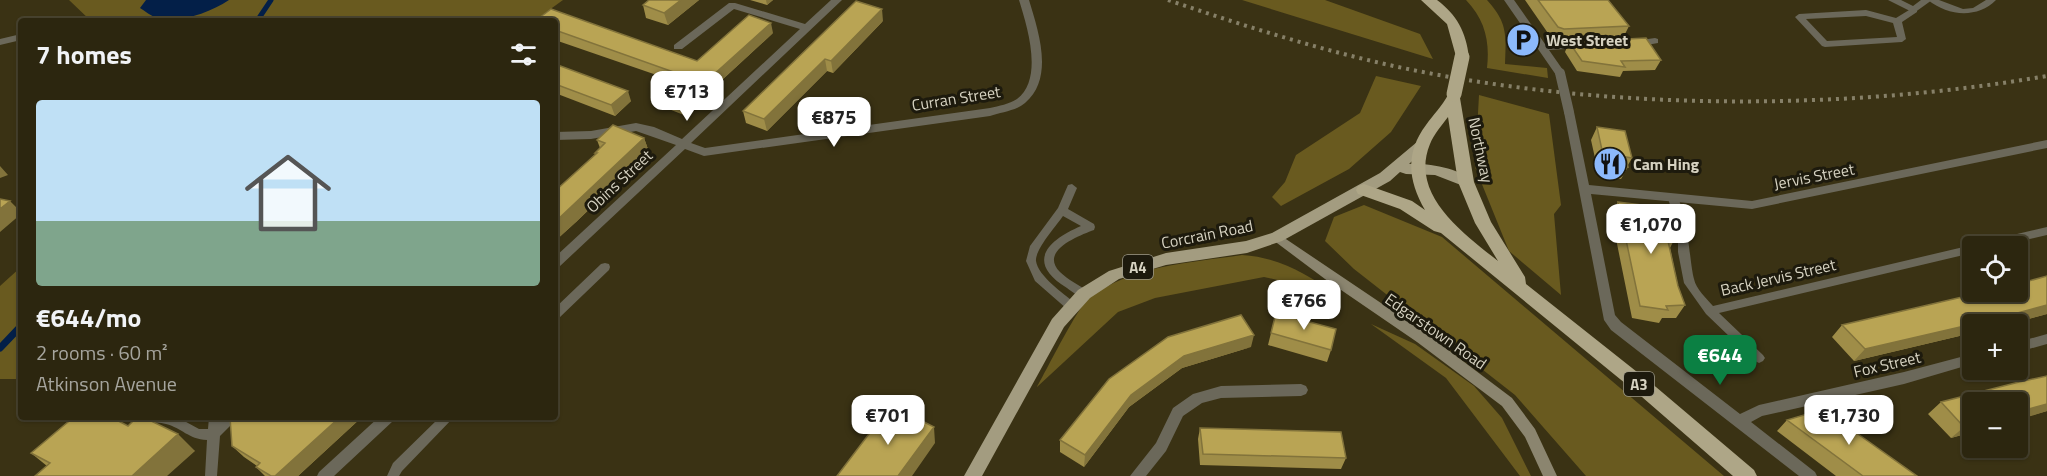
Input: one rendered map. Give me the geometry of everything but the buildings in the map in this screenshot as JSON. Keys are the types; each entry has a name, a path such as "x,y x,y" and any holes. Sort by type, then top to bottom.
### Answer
{"highway":[{"name":"Northway","path":"1428,0 1448,16 1461,35 1462,57 1453,98 1422,145 1419,167 1422,189 1430,206 1451,233 1649,392 1747,476"},
{"name":"Northway","path":"1453,98 1466,182 1483,223 1528,295"},
{"path":"1364,190 1406,206 1451,233"}],"main road":[{"name":"Corcrain Road","path":"973,476 1058,323 1084,294 1114,275 1166,259 1247,247 1277,237 1364,190 1422,145"},
{"path":"1391,171 1419,167 1439,170 1466,182"},
{"name":"Edgarstown Road","path":"1277,237 1329,276 1422,338 1507,402 1530,433 1550,476"}],"street":[{"name":"Obins Street","path":"558,261 837,0"},
{"name":"Curran Street","path":"558,136 591,135 636,127 650,130 704,152 1010,107 1022,100 1030,90 1036,68 1033,30 1024,0"},
{"path":"1509,0 1560,73 1609,316 1616,326 1810,476"},
{"path":"1893,0 1914,10 1927,0"},
{"path":"678,47 732,5 807,28"},
{"path":"0,42 18,38"},
{"path":"1544,47 1598,45"},
{"name":"Jervis Street","path":"1584,189 1752,205 2047,144"},
{"path":"2028,344 2047,339"},
{"name":"Fox Street","path":"1740,421 1759,411 1905,378 1962,362"},
{"path":"1137,476 1161,447 1178,412 1198,398 1221,392 1301,390"},
{"path":"324,476 385,420"}],"lane":[{"path":"1932,0 1963,13 1978,12 1992,0"},
{"path":"1897,21 1902,39 1825,44 1799,17 1866,13 1897,21 1914,10"},
{"path":"1635,43 1655,41"},
{"path":"1071,306 1039,278 1031,261 1034,249 1062,210 1072,188"},
{"name":"Back Jervis Street","path":"1673,198 1683,234 1683,252 1689,283 1710,311 1962,251"},
{"path":"1062,210 1090,227 1060,241 1051,250 1048,260 1053,271 1084,294"},
{"path":"2026,236 2047,231"},
{"path":"558,312 605,267"},
{"path":"1710,311 1759,358"},
{"path":"172,420 197,434 213,435 230,420"},
{"path":"211,476 215,420"},
{"path":"393,476 397,467 445,420"}],"shaded area":[{"path":"69,0 563,0 538,18 88,18"},
{"path":"1242,0 1325,0 1420,34 1433,59"},
{"path":"1466,0 1487,0 1499,16 1505,37 1505,64 1547,68 1548,78 1487,68 1488,49 1485,31 1478,15"},
{"path":"1376,76 1421,86 1391,132 1349,169 1281,206 1272,197 1285,182 1296,155 1360,113"},
{"path":"1479,95 1549,114 1561,205 1554,214 1561,295 1509,251 1475,167"},
{"path":"1364,205 1442,237 1724,476 1586,476 1515,395 1354,269 1325,241 1334,217"},
{"path":"1242,255 1280,263 1335,293 1264,277 1155,298 1118,312 1037,387 1083,304 1105,288 1142,272 1162,267"},
{"path":"18,270 18,379 0,379 0,286"},
{"path":"1371,324 1415,344 1474,386 1502,418 1531,476 1520,476 1446,378"}],"water":[{"path":"146,0 229,0 213,9 185,18 157,18 140,8"}],"waterway":[{"path":"259,18 271,0"},
{"path":"0,348 18,329"}],"railway":[{"path":"1168,0 1278,36 1389,65 1469,80 1550,91 1634,98 1718,101 1802,100 1885,96 1967,88 2047,76"}],"place":[{"name":"West Street","path":"1523,40"},
{"name":"Cam Hing","path":"1610,164"}]}
